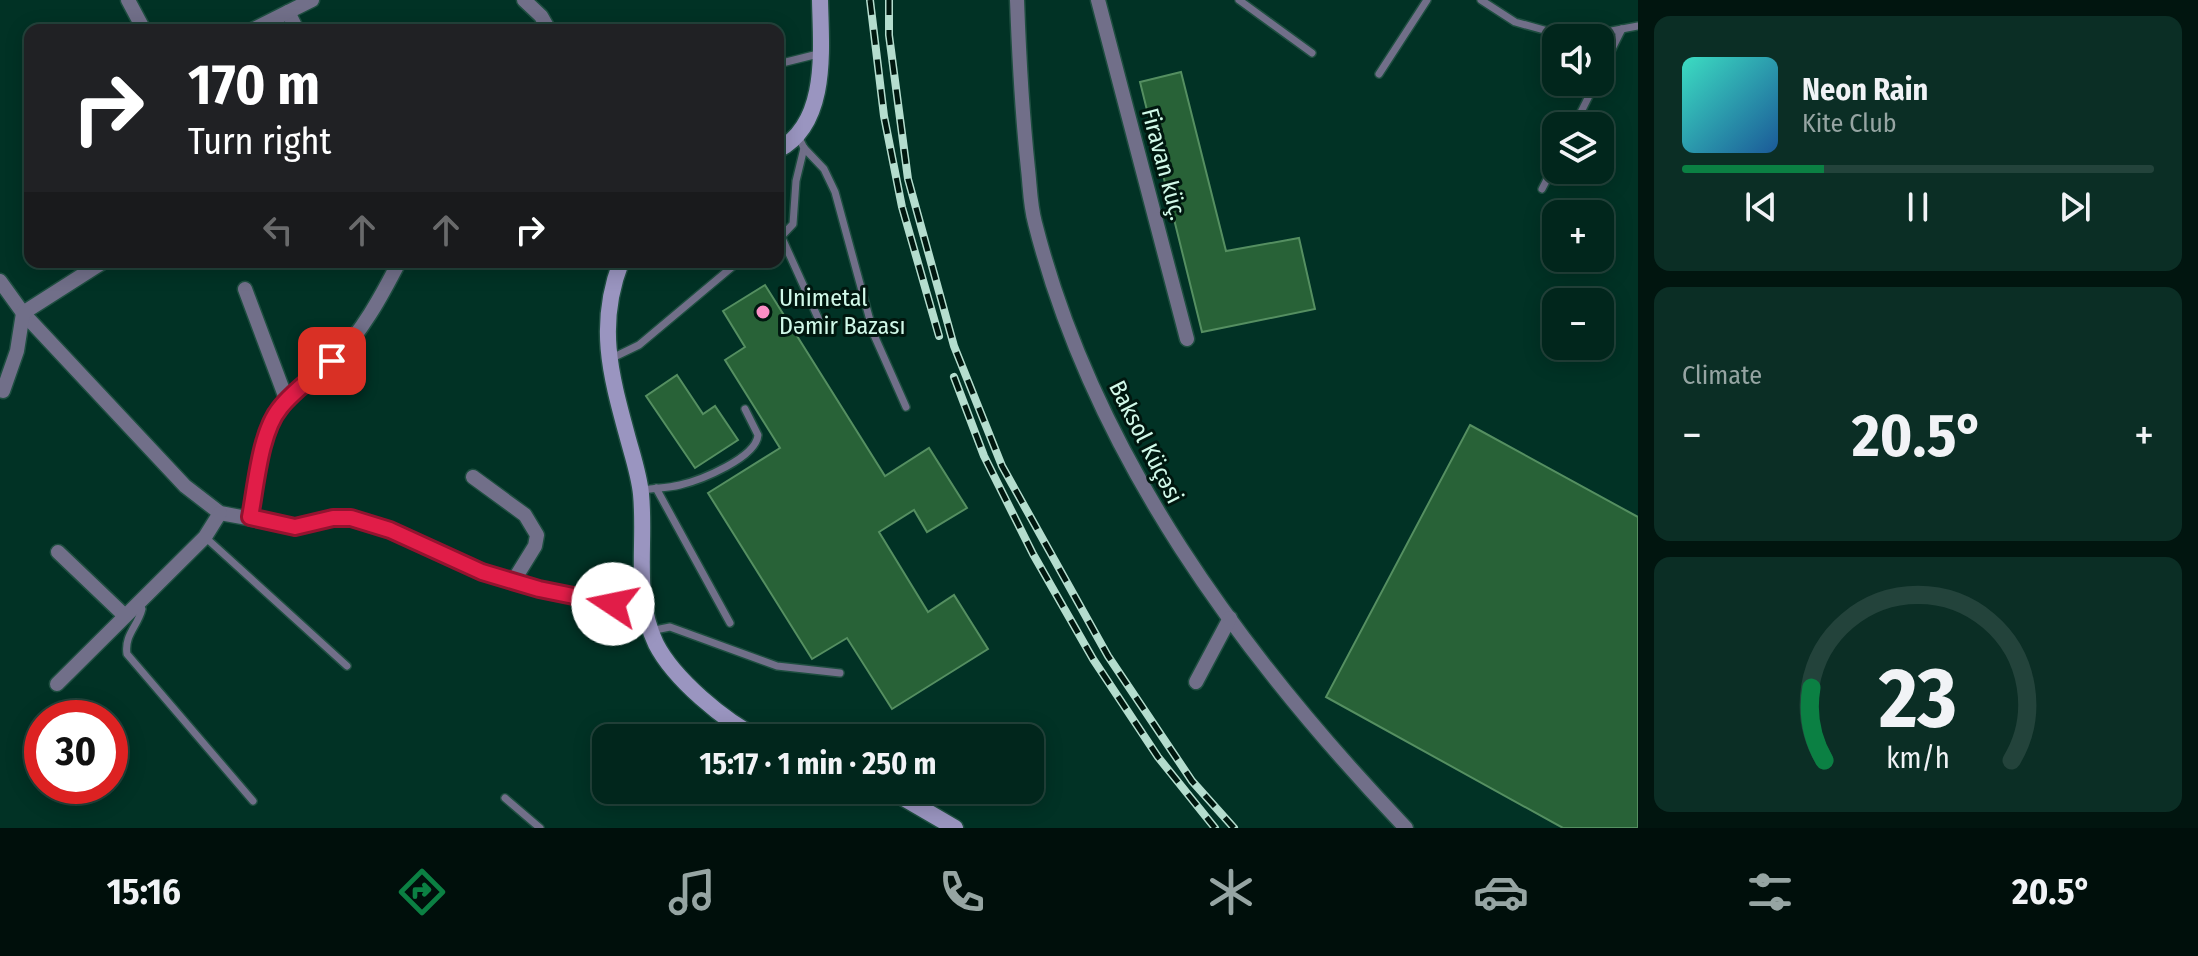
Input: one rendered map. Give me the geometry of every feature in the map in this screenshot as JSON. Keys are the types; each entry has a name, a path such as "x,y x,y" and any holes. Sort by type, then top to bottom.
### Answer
{"main road":[{"path":"784,148 801,142 813,103 821,54 820,0"},
{"path":"619,268 609,304 608,360 648,489 642,600 650,631 658,648 701,696 737,724"},
{"path":"914,804 955,828"}],"street":[{"path":"128,0 141,24"},
{"path":"264,24 312,0"},
{"path":"524,0 546,24"},
{"name":"Baksol Küçəsi","path":"1017,0 1022,112 1034,220 1062,311 1101,407 1161,520 1230,618 1295,704 1406,828"},
{"name":"Firavan küç.","path":"1098,0 1187,339"},
{"path":"288,12 294,24"},
{"path":"3,391 17,351 23,313 94,268"},
{"path":"250,517 266,434 272,420 287,401 354,338 396,268"},
{"path":"0,281 23,313 185,486 220,513 295,527 333,518 351,518 390,530 482,572 539,589 613,604 642,600"},
{"path":"245,289 287,401"},
{"path":"473,477 525,515 537,535 535,546 514,580"},
{"path":"57,684 205,537 220,513"},
{"path":"58,552 125,616"},
{"path":"1196,682 1230,618"}],"lane":[{"path":"1239,0 1312,53"},
{"path":"1379,74 1427,0"},
{"path":"1481,0 1515,22 1542,29"},
{"path":"1614,30 1638,26"},
{"path":"1614,45 1622,29"},
{"path":"784,63 821,54"},
{"path":"784,234 793,224 801,142"},
{"path":"801,142 824,169 835,192 874,335 906,407"},
{"path":"1542,189 1545,184"},
{"path":"784,247 819,320"},
{"path":"608,360 639,345 731,268"},
{"path":"730,623 648,489 679,485 747,456 756,446 758,435 745,409"},
{"path":"205,537 347,666"},
{"path":"138,603 142,609 141,615 125,643 127,654 253,801"},
{"path":"650,631 670,627 777,666 840,673"},
{"path":"505,798 540,828"}],"building":[{"path":"1181,72 1226,251 1299,238 1315,309 1202,332 1140,82"},
{"path":"765,285 885,476 929,448 967,508 927,532 914,510 879,532 928,612 954,595 988,649 892,709 847,638 812,659 708,493 780,448 725,360 745,347 723,311"},
{"path":"677,375 703,414 715,406 738,440 695,468 646,396"},
{"path":"1470,425 1638,517 1638,828 1563,828 1326,697"}],"railway":[{"path":"870,0 884,116 902,207 939,336"},
{"path":"889,0 889,35 908,179 954,346 1002,466 1108,656 1192,781 1234,828"},
{"path":"954,377 984,456 1033,554 1093,659 1158,757 1215,828"}],"place":[{"name":"Unimetal Dəmir Bazası","path":"763,312"}],"route":[{"path":"332,361 279,408 272,420 266,434 250,517 295,527 333,518 371,522 482,572 539,589 613,604"}]}
